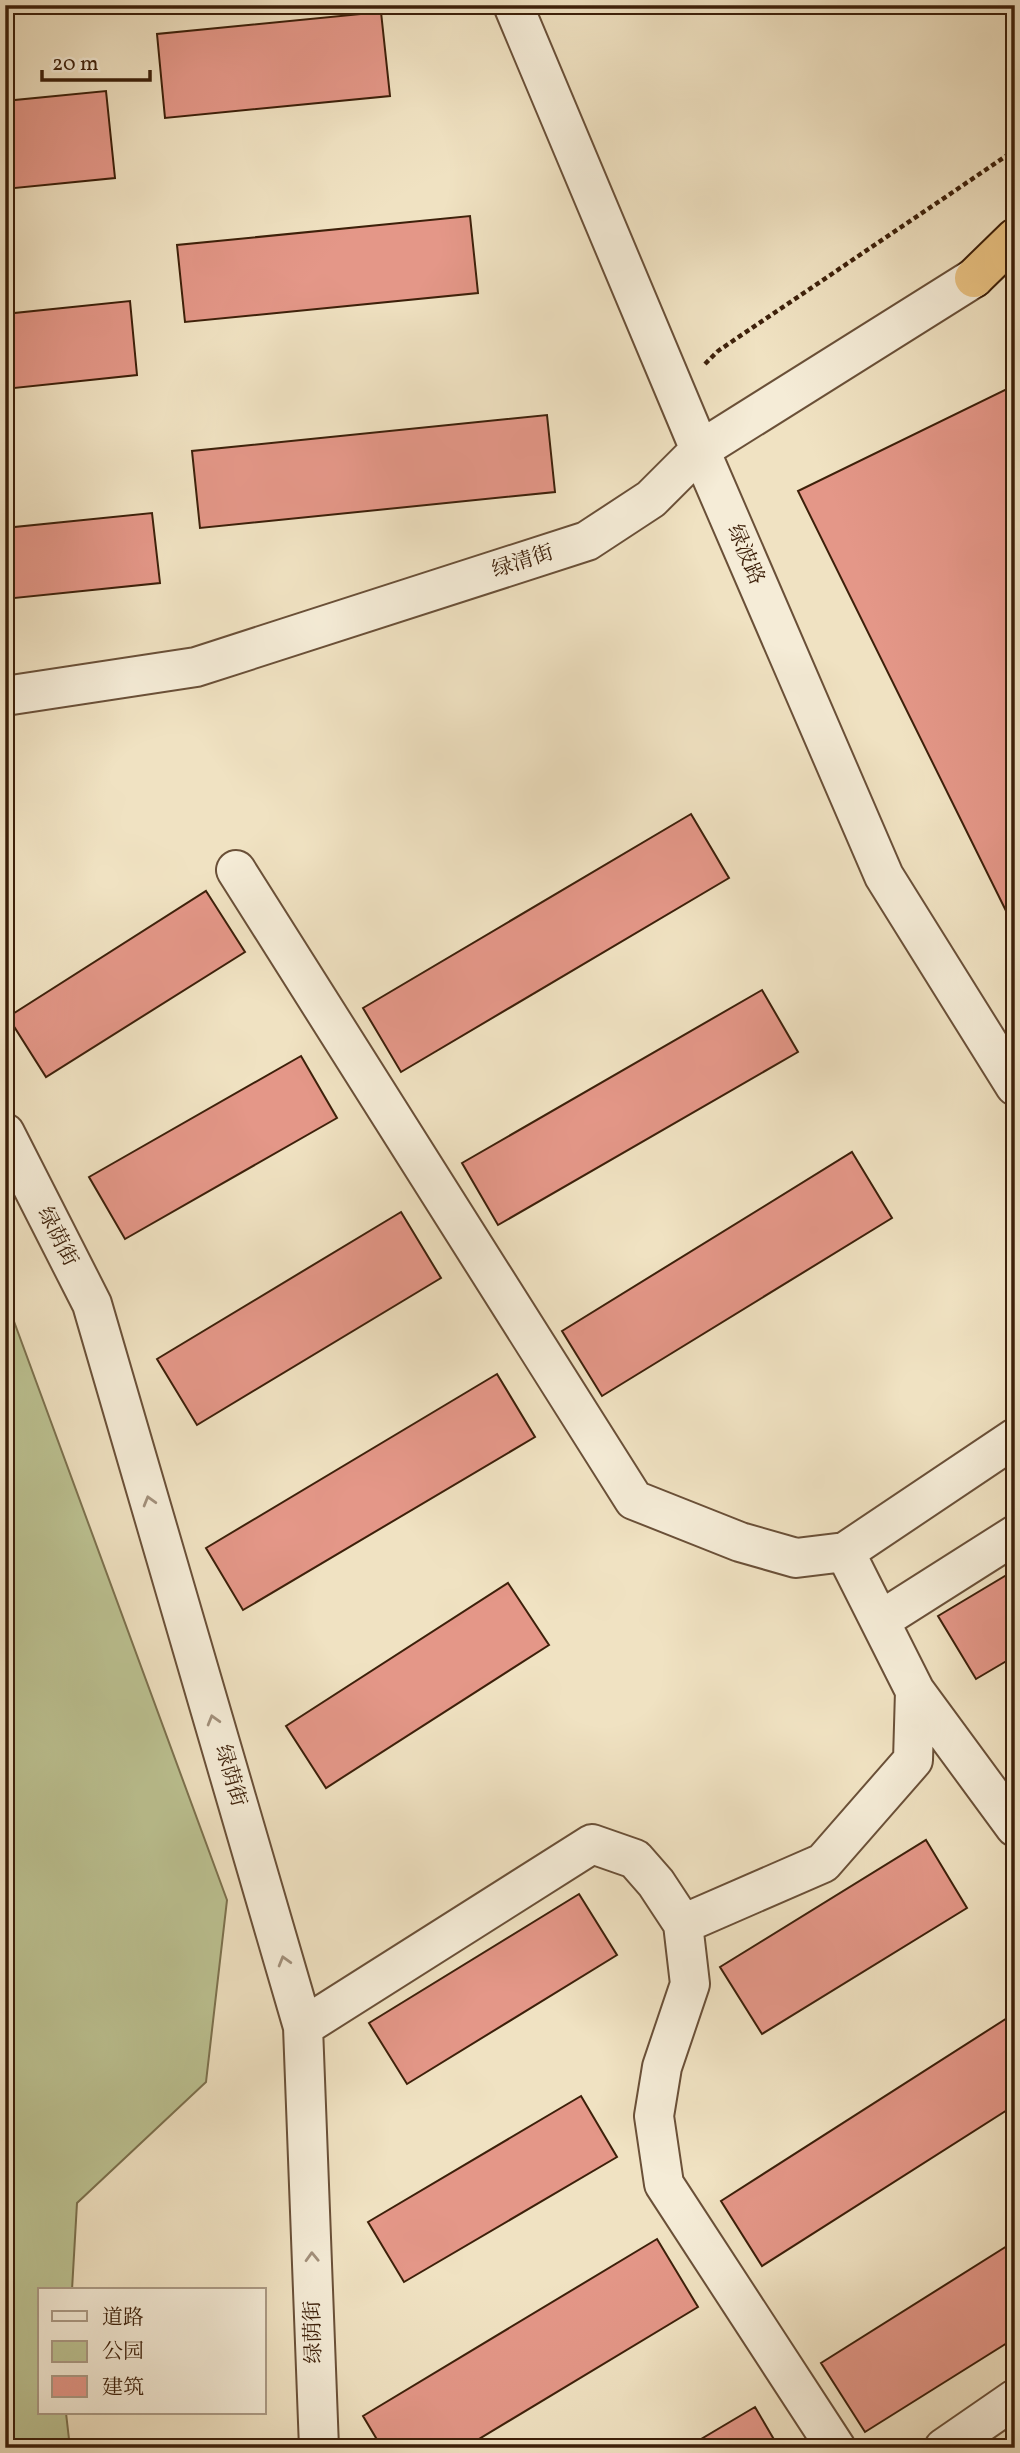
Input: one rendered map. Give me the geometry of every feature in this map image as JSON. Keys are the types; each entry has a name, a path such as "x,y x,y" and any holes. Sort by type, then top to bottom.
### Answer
{"highway":[{"path":"974,278 1015,238"},
{"path":"974,278 1015,268"}],"street":[{"name":"绿波路","path":"513,5 700,450 884,876 1015,1086"},
{"name":"绿清街","path":"5,696 196,667 587,541 651,499 700,450 974,278"},
{"path":"236,870 634,1500 740,1542 796,1558 845,1552 1015,1438"},
{"name":"绿荫街","path":"5,1133 92,1304 303,2027 319,2448"},
{"path":"881,1620 1015,1535"},
{"path":"845,1552 915,1691 1015,1827"},
{"path":"683,1924 823,1863 913,1760 915,1691"},
{"path":"303,2027 592,1844 635,1859 656,1883 683,1924 690,1984 662,2067 654,2116 664,2184 836,2448"},
{"path":"944,2448 1015,2399"}],"path":[{"path":"676,393 718,351 1015,150"}],"green space":[{"path":"5,1297 227,1900 206,2082 77,2203 72,2288 38,2288 38,2414 66,2414 70,2448 5,2448"}],"building":[{"path":"381,12 390,96 165,118 157,34"},
{"path":"106,91 115,178 5,189 5,101"},
{"path":"470,216 478,293 185,322 177,245"},
{"path":"130,301 137,375 5,389 5,314"},
{"path":"1015,385 1015,929 798,491"},
{"path":"547,415 555,492 200,528 192,451"},
{"path":"152,513 160,583 5,599 5,528"},
{"path":"691,814 729,878 401,1072 363,1008"},
{"path":"206,891 245,952 46,1077 8,1017"},
{"path":"762,990 798,1052 498,1225 462,1163"},
{"path":"301,1056 337,1118 125,1239 89,1177"},
{"path":"852,1152 892,1218 602,1396 562,1331"},
{"path":"401,1212 441,1278 197,1425 157,1359"},
{"path":"497,1374 535,1437 243,1610 206,1548"},
{"path":"1015,1570 1015,1656 976,1679 938,1616"},
{"path":"508,1583 549,1645 326,1788 286,1726"},
{"path":"926,1840 967,1908 762,2034 720,1967"},
{"path":"579,1894 617,1955 407,2084 369,2023"},
{"path":"1015,2013 1015,2105 762,2266 721,2201"},
{"path":"581,2096 617,2157 404,2282 368,2222"},
{"path":"657,2239 698,2307 464,2448 382,2448 363,2416"},
{"path":"1015,2241 1015,2338 865,2432 821,2363"},
{"path":"755,2407 779,2448 686,2448"}]}
